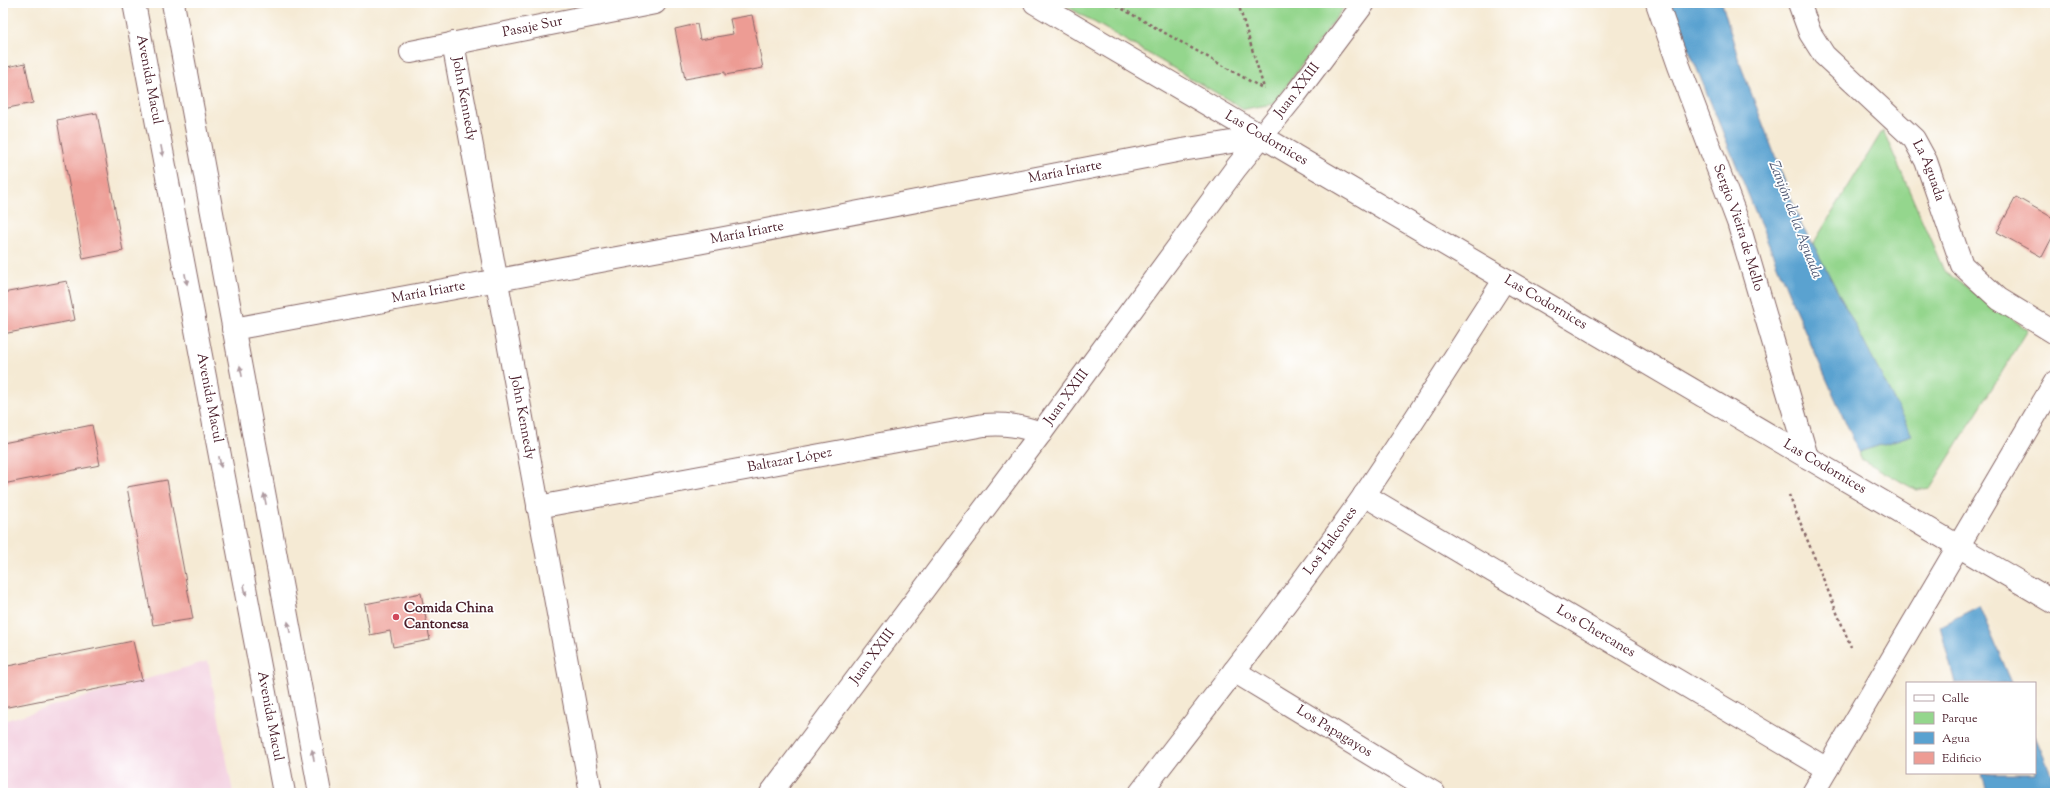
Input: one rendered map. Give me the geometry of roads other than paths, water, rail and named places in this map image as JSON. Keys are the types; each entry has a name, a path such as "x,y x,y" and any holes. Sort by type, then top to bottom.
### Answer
{"street":[{"name":"Avenida Macul","path":"134,3 284,793"},
{"path":"174,3 233,329 320,793"},
{"name":"Pasaje Sur","path":"411,52 655,3"},
{"name":"Las Codornices","path":"1035,3 2055,602"},
{"name":"Juan XXIII","path":"771,793 1041,433 1236,168 1262,137 1364,3"},
{"name":"Sergio Vieira de Mello","path":"1657,3 1679,66 1738,222 1807,457"},
{"name":"La Aguada","path":"1799,3 1810,33 1824,55 1914,140 1926,161 1962,265 1998,299 2055,332"},
{"name":"John Kennedy","path":"454,43 591,793"},
{"name":"María Iriarte","path":"233,329 1182,150 1262,137"},
{"name":"Los Halcones","path":"1140,793 1234,671 1364,495 1505,279"},
{"path":"1813,793 2055,382"},
{"name":"Baltazar López","path":"538,507 984,425 1001,423 1018,425 1041,433"},
{"name":"Los Chercanes","path":"1364,495 1827,769"},
{"name":"Los Papagayos","path":"1234,671 1434,793"}],"water":[{"name":"Zanjón de la Aguada","path":"1670,3 1722,3 1739,61 1802,227 1813,244 1912,435 1859,452 1793,304"},
{"path":"1979,606 2012,682 1955,682 1940,626"},
{"path":"2036,738 2055,783 2055,793 1987,793 1981,774 2036,774"}],"place":[{"name":"Comida China Cantonesa","path":"396,617"}]}
